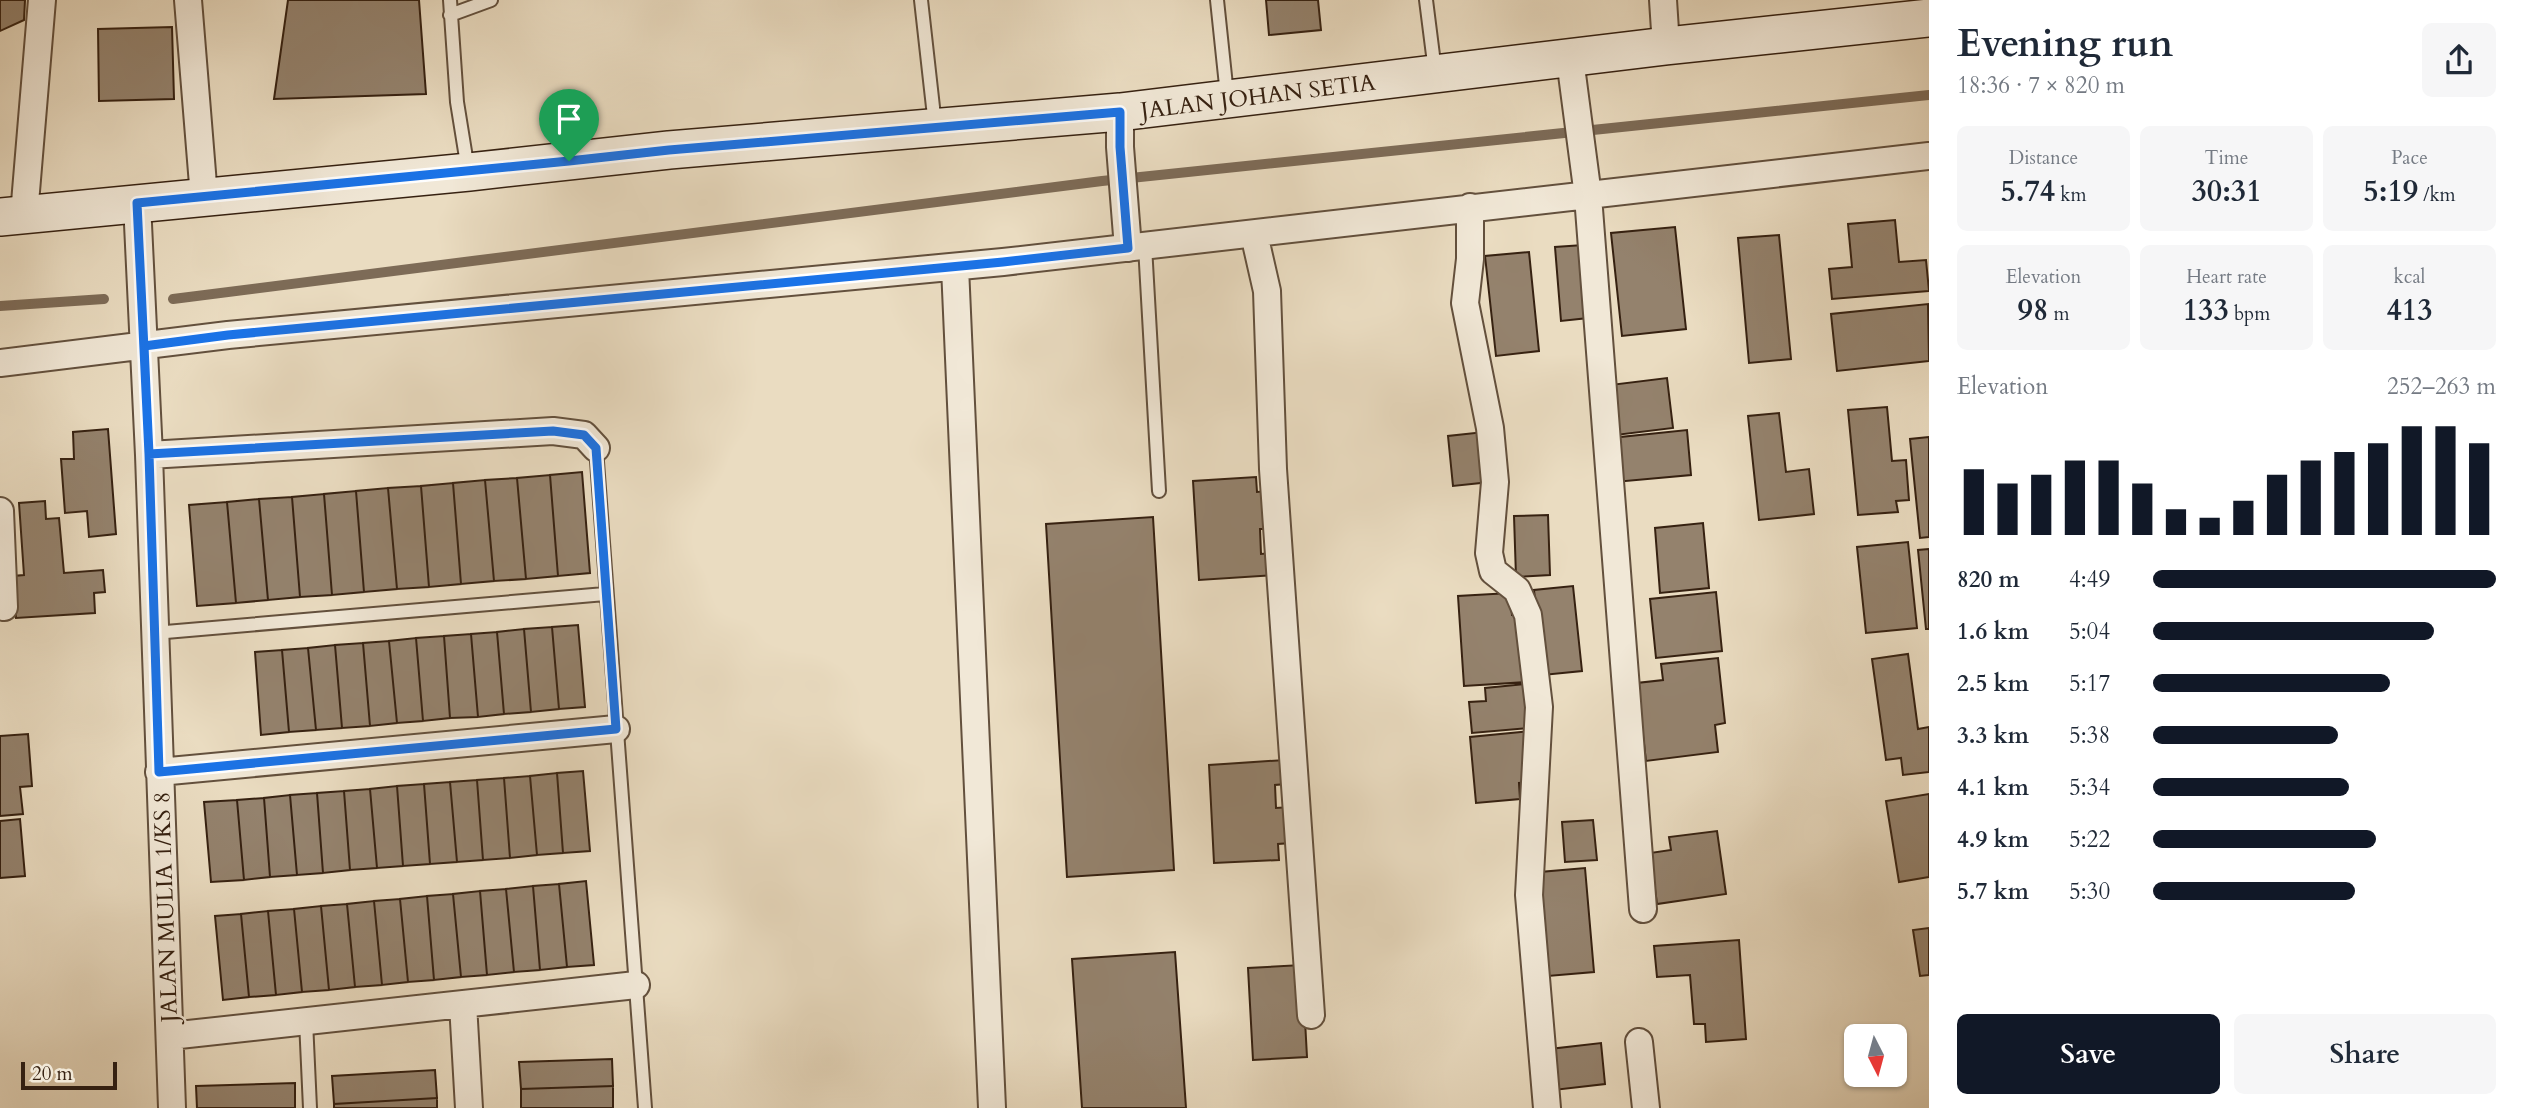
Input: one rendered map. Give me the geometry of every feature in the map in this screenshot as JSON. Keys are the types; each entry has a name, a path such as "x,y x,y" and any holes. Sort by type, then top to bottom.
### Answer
{"main road":[{"name":"JALAN JOHAN SETIA","path":"12,216 669,150 1120,112 1570,59 1920,11"}],"street":[{"path":"12,216 42,0"},
{"path":"188,0 204,197"},
{"path":"1663,0 1666,46"},
{"path":"1570,59 1586,184 1643,909"},
{"path":"1120,112 1120,147 1133,240"},
{"path":"0,363 242,334 955,267 1133,240 1254,234 1470,207 1586,184 1929,156"},
{"name":"JALAN MULIA 1/KS 8","path":"137,203 149,454 172,1108"},
{"path":"1470,207 1470,258 1465,303 1490,428 1495,482 1489,553 1493,571 1517,590 1528,615 1539,707 1529,895 1547,1108"},
{"path":"1254,234 1267,291 1273,469 1311,1014"},
{"path":"955,267 992,1108"},
{"path":"149,454 553,431 584,435 596,448"},
{"path":"0,511 4,607"},
{"path":"159,772 616,729"},
{"path":"170,1037 636,985"},
{"path":"463,1004 469,1108"},
{"path":"1639,1042 1646,1108"}],"lane":[{"path":"450,0 457,102 468,172"},
{"path":"450,15 491,0"},
{"path":"922,0 936,129"},
{"path":"1217,0 1228,99"},
{"path":"1426,0 1435,75"},
{"path":"1133,240 1159,492"},
{"path":"596,448 645,1108"},
{"path":"154,633 606,594"},
{"path":"306,1021 310,1108"}],"building":[{"path":"0,0 25,0 24,20 0,31"},
{"path":"288,0 419,0 426,94 274,99"},
{"path":"1266,0 1318,0 1321,30 1269,35"},
{"path":"172,27 174,99 99,101 98,29"},
{"path":"1895,220 1899,262 1926,260 1929,291 1832,299 1829,269 1852,267 1848,224"},
{"path":"1675,227 1686,329 1622,336 1611,233"},
{"path":"1779,235 1791,359 1749,363 1738,238"},
{"path":"1583,245 1588,318 1561,321 1555,247"},
{"path":"1529,252 1539,351 1496,356 1485,256"},
{"path":"1928,304 1929,361 1837,371 1831,314"},
{"path":"1667,378 1673,428 1616,435 1610,385"},
{"path":"1887,407 1892,461 1906,460 1909,500 1896,501 1898,512 1858,515 1848,410"},
{"path":"1779,413 1786,472 1809,469 1814,514 1759,520 1748,416"},
{"path":"108,429 116,534 89,537 87,511 65,513 61,459 74,459 73,432"},
{"path":"1687,430 1691,475 1615,482 1611,438"},
{"path":"1484,432 1490,482 1453,486 1448,436"},
{"path":"1929,437 1929,537 1920,538 1910,439"},
{"path":"582,472 590,573 558,576 550,475"},
{"path":"550,475 558,576 526,579 517,478"},
{"path":"1256,477 1257,492 1269,491 1271,529 1260,529 1261,554 1273,553 1275,575 1199,580 1193,481"},
{"path":"517,478 526,579 494,581 485,480"},
{"path":"485,480 494,581 461,584 453,483"},
{"path":"453,483 461,584 429,587 421,486"},
{"path":"421,486 429,587 397,589 388,488"},
{"path":"388,488 397,589 364,592 356,491"},
{"path":"356,491 364,592 332,595 324,494"},
{"path":"324,494 332,595 300,597 292,497"},
{"path":"292,497 300,597 268,600 259,499"},
{"path":"259,499 268,600 236,603 227,502"},
{"path":"45,501 46,519 59,518 64,573 103,570 105,592 94,593 95,613 16,618 13,576 24,575 19,503"},
{"path":"227,502 236,603 197,606 189,505"},
{"path":"1548,515 1550,575 1516,577 1514,516"},
{"path":"1153,517 1174,870 1067,877 1046,524"},
{"path":"1703,523 1709,588 1660,593 1655,528"},
{"path":"1908,542 1917,628 1866,633 1857,547"},
{"path":"1929,549 1929,629 1926,629 1918,550"},
{"path":"1573,586 1582,671 1543,675 1534,590"},
{"path":"1716,592 1722,651 1656,658 1650,599"},
{"path":"1510,593 1512,615 1523,614 1528,682 1464,686 1458,596"},
{"path":"578,625 585,707 559,709 552,627"},
{"path":"552,627 559,709 531,712 524,629"},
{"path":"524,629 531,712 504,714 497,632"},
{"path":"497,632 504,714 478,717 471,634"},
{"path":"471,634 478,717 450,718 444,636"},
{"path":"444,636 450,718 423,721 416,638"},
{"path":"416,638 423,721 397,723 389,641"},
{"path":"389,641 397,723 370,726 363,643"},
{"path":"363,643 370,726 342,728 335,645"},
{"path":"335,645 342,728 316,730 308,648"},
{"path":"308,648 316,730 289,732 282,650"},
{"path":"282,650 289,732 261,735 255,652"},
{"path":"1908,654 1918,729 1929,727 1929,772 1903,775 1901,758 1886,760 1872,659"},
{"path":"1718,658 1725,723 1715,725 1718,752 1646,761 1637,683 1663,680 1661,664"},
{"path":"1525,684 1528,728 1472,733 1469,702 1486,701 1485,688"},
{"path":"1530,731 1534,782 1519,783 1520,799 1476,803 1470,737"},
{"path":"28,734 32,786 20,787 23,814 0,816 0,736"},
{"path":"1285,760 1286,784 1275,785 1276,808 1290,807 1291,843 1278,844 1279,860 1214,863 1209,765"},
{"path":"583,771 590,851 563,853 557,773"},
{"path":"557,773 563,853 537,855 530,776"},
{"path":"530,776 537,855 510,858 504,778"},
{"path":"504,778 510,858 483,860 477,780"},
{"path":"477,780 483,860 457,862 450,782"},
{"path":"450,782 457,862 430,864 424,784"},
{"path":"424,784 430,864 403,866 397,786"},
{"path":"397,786 403,866 377,868 370,789"},
{"path":"370,789 377,868 350,870 344,791"},
{"path":"344,791 350,870 323,873 317,793"},
{"path":"317,793 323,873 297,875 290,795"},
{"path":"1929,794 1929,877 1899,882 1886,801"},
{"path":"290,795 297,875 270,877 264,798"},
{"path":"264,798 270,877 244,880 237,800"},
{"path":"237,800 244,880 211,882 204,802"},
{"path":"20,819 25,876 0,878 0,821"},
{"path":"1593,820 1597,860 1565,862 1562,822"},
{"path":"1717,831 1726,894 1657,904 1650,853 1671,850 1669,837"},
{"path":"1585,868 1594,972 1548,976 1540,872"},
{"path":"586,881 594,965 567,967 559,884"},
{"path":"559,884 567,967 540,970 533,886"},
{"path":"533,886 540,970 514,972 506,889"},
{"path":"506,889 514,972 487,975 480,891"},
{"path":"480,891 487,975 461,977 453,894"},
{"path":"453,894 461,977 434,980 427,896"},
{"path":"427,896 434,980 408,982 400,899"},
{"path":"400,899 408,982 382,985 374,901"},
{"path":"374,901 382,985 355,987 347,904"},
{"path":"347,904 355,987 329,990 321,906"},
{"path":"321,906 329,990 302,992 294,909"},
{"path":"294,909 302,992 276,995 268,911"},
{"path":"268,911 276,995 249,997 241,914"},
{"path":"241,914 249,997 223,1000 215,916"},
{"path":"1929,928 1929,975 1920,976 1913,930"},
{"path":"1739,940 1746,1039 1706,1042 1705,1024 1694,1024 1690,975 1657,977 1654,946"},
{"path":"1175,952 1186,1108 1082,1108 1072,959"},
{"path":"1302,965 1307,1057 1253,1060 1248,968"},
{"path":"1601,1043 1605,1084 1554,1090 1550,1049"},
{"path":"612,1059 613,1086 521,1089 519,1062"},
{"path":"435,1070 437,1098 334,1104 332,1076"},
{"path":"295,1083 295,1108 197,1108 196,1086"},
{"path":"613,1086 613,1108 521,1108 521,1089"},
{"path":"437,1098 437,1108 334,1108 334,1104"}],"waterway":[{"path":"173,299 1102,181 1929,95"},
{"path":"0,306 104,299"}],"route":[{"path":"569,161 137,203 149,454 159,772 616,729 596,448 584,435 553,431 149,454 144,346 228,335 1128,248 1120,112 569,161"}]}
